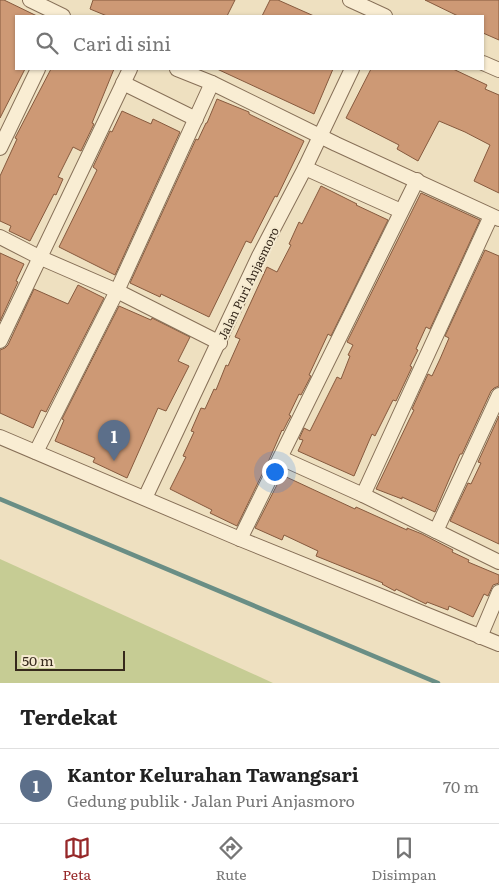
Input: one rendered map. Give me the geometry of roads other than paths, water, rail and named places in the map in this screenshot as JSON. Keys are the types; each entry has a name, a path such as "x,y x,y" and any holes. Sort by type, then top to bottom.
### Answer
{"street":[{"path":"30,0 61,15"},
{"path":"350,0 379,15 384,0"},
{"path":"484,63 499,70"},
{"path":"0,148 38,70"},
{"path":"0,341 130,70"},
{"path":"180,70 212,83 320,136 495,217 363,495"},
{"name":"Jalan Puri Anjasmoro","path":"144,498 220,343 259,256 305,168 352,70"},
{"path":"36,452 117,291 212,83"},
{"path":"123,84 196,119"},
{"path":"305,168 400,210"},
{"path":"240,539 400,210 417,180"},
{"path":"0,238 40,258 117,291 220,343"},
{"path":"436,531 499,395"},
{"path":"0,437 240,539 480,638 499,644"},
{"path":"281,458 363,495 499,562"},
{"path":"480,638 499,592"}],"waterway":[{"path":"0,499 438,683"}],"place":[{"name":"Kantor Kelurahan Tawangsari","path":"114,461"}]}
